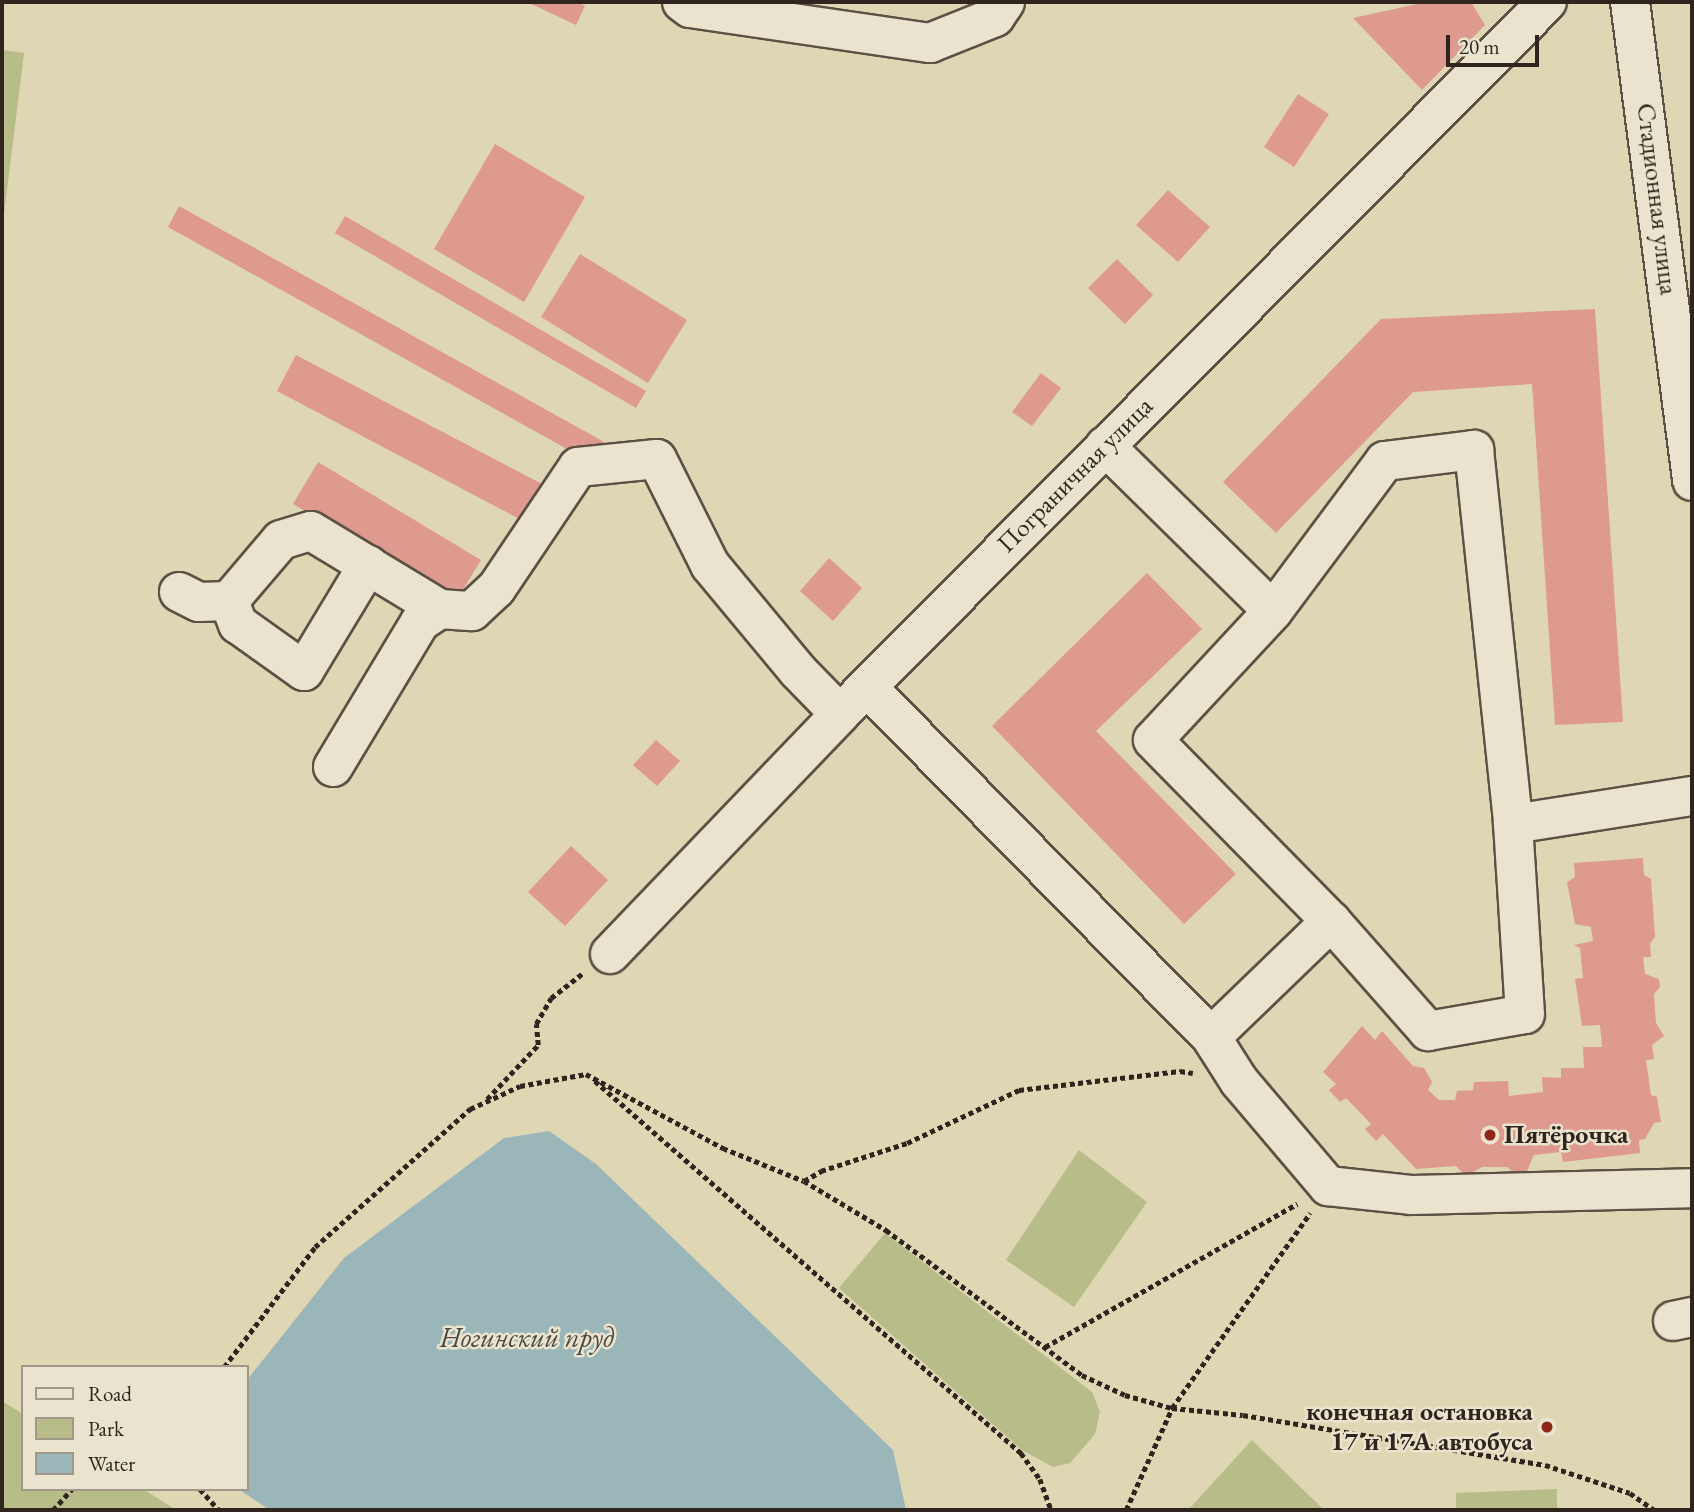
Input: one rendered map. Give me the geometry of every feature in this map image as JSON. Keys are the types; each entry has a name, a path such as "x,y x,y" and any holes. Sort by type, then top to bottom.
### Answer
{"street":[{"path":"682,2 690,8 930,43 995,17 1005,2"},
{"name":"Пограничная улица","path":"610,954 840,713 1547,2"},
{"name":"Стадионная улица","path":"1630,2 1692,481"},
{"path":"1105,446 1273,611"},
{"path":"1474,450 1513,824 1525,1014 1428,1031 1331,921 1153,740 1273,611 1385,461 1474,450"},
{"path":"179,592 200,602 229,601 281,540 311,531 440,609 472,611 496,589 578,467 657,459 710,565 798,671 840,713"},
{"path":"229,601 238,624 304,671 368,565"},
{"path":"333,767 420,622 440,609"},
{"path":"867,687 1211,1037 1239,1081 1328,1186 1411,1195 1692,1188"},
{"path":"1513,824 1692,796"},
{"path":"1211,1037 1331,921"}],"path":[{"path":"226,1365 315,1247 470,1109 490,1097 538,1045 536,1024 551,998 610,954"},
{"path":"804,1181 821,1171 907,1143 1019,1090 1180,1071 1239,1081"},
{"path":"470,1109 520,1086 586,1074 723,1148 804,1181 886,1230 1082,1375 1125,1395 1172,1408 1243,1415 1545,1465 1630,1493 1654,1510"},
{"path":"586,1074 1021,1453 1040,1479 1051,1510"},
{"path":"1045,1347 1328,1186"},
{"path":"1126,1510 1172,1408 1328,1186"},
{"path":"53,1510 70,1491"},
{"path":"202,1491 219,1510"}],"green space":[{"path":"2,50 24,53 2,230"},
{"path":"1079,1150 1147,1202 1074,1307 1006,1260"},
{"path":"885,1233 1092,1392 1100,1412 1095,1434 1070,1463 1053,1467 1022,1450 839,1288"},
{"path":"2,1401 21,1413 21,1491 146,1491 176,1510 2,1510"},
{"path":"1252,1440 1324,1510 1188,1510"},
{"path":"1557,1489 1557,1510 1456,1510 1456,1493"}],"water":[{"name":"Ногинский пруд","path":"549,1131 596,1164 893,1450 906,1510 270,1510 241,1491 248,1491 248,1379 344,1258 504,1138"}],"building":[{"path":"527,2 576,2 585,6 576,25"},
{"path":"1426,2 1471,2 1485,25 1422,90 1353,18"},
{"path":"1298,94 1329,114 1294,167 1264,147"},
{"path":"495,144 585,197 524,302 434,249"},
{"path":"1168,190 1210,227 1178,262 1136,225"},
{"path":"179,206 606,443 594,464 168,227"},
{"path":"345,216 646,391 636,408 335,233"},
{"path":"580,254 687,320 648,383 541,317"},
{"path":"1117,259 1153,295 1125,324 1088,288"},
{"path":"1595,309 1623,722 1555,725 1532,384 1413,392 1276,533 1223,482 1381,319"},
{"path":"296,355 544,485 525,522 277,391"},
{"path":"1041,373 1061,388 1032,426 1012,412"},
{"path":"318,462 481,560 456,601 293,504"},
{"path":"829,558 862,588 833,621 800,591"},
{"path":"1147,573 1202,629 1096,731 1236,874 1184,924 992,726"},
{"path":"656,740 680,761 657,786 633,765"},
{"path":"571,846 608,880 565,926 528,892"},
{"path":"1643,858 1644,875 1651,879 1655,937 1650,943 1651,957 1643,957 1645,974 1659,979 1660,987 1654,994 1656,1023 1664,1036 1652,1045 1654,1059 1646,1060 1651,1095 1657,1097 1661,1122 1654,1123 1645,1139 1639,1140 1640,1153 1563,1162 1561,1152 1534,1155 1527,1171 1515,1174 1507,1167 1482,1167 1466,1176 1456,1166 1416,1169 1383,1134 1376,1141 1365,1129 1371,1124 1346,1098 1340,1102 1329,1090 1336,1084 1323,1072 1362,1026 1375,1040 1382,1031 1413,1066 1424,1068 1432,1082 1428,1090 1439,1100 1455,1100 1457,1091 1473,1090 1474,1082 1508,1081 1509,1096 1543,1092 1542,1077 1561,1078 1561,1068 1584,1068 1583,1047 1602,1047 1600,1025 1582,1026 1575,979 1583,978 1580,948 1574,945 1593,941 1591,927 1575,924 1567,882 1575,877 1574,863"}],"place":[{"name":"Пятёрочка","path":"1490,1135"},
{"name":"конечная остановка 17 и 17А автобуса","path":"1547,1427"}]}
